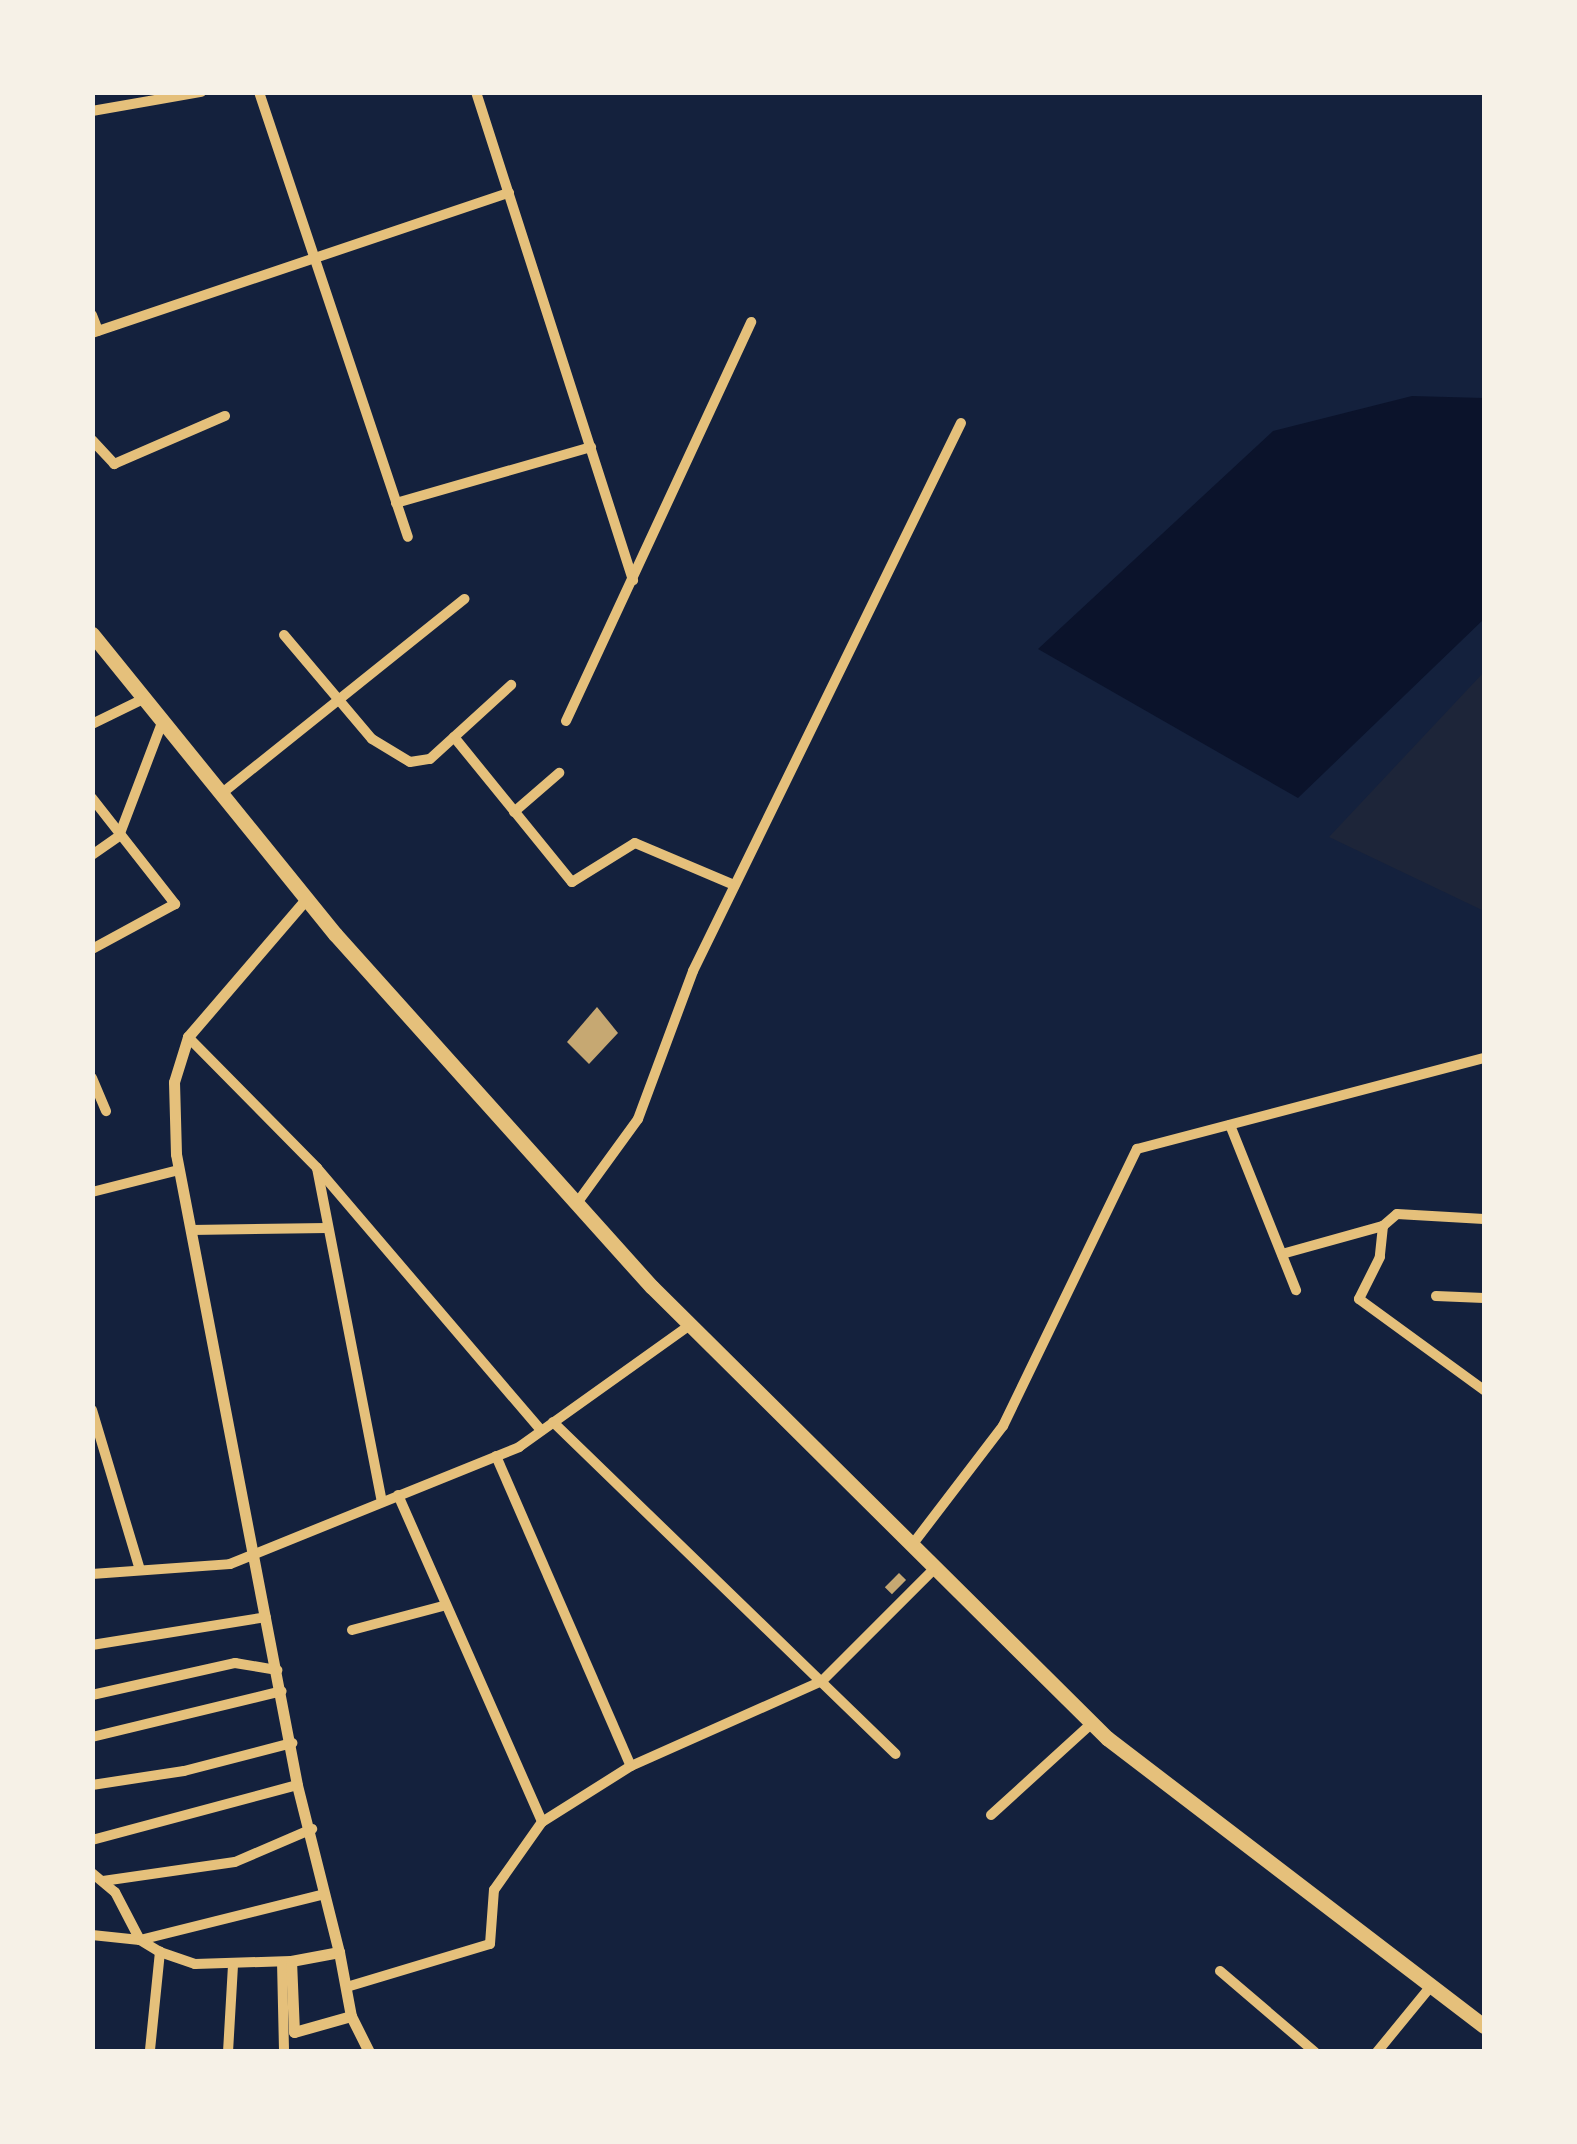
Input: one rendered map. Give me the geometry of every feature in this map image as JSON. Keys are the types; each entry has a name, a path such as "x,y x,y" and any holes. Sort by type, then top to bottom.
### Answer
{"main road":[{"path":"92,634 307,898 690,1325 1092,1724 1484,2026"}],"street":[{"path":"92,112 200,92"},
{"path":"259,92 408,536"},
{"path":"476,92 633,580"},
{"path":"92,314 95,332 509,193"},
{"path":"566,721 751,322"},
{"path":"92,440 114,464 225,416"},
{"path":"577,1203 638,1119 692,971 961,424"},
{"path":"396,503 592,447"},
{"path":"220,794 336,696 464,598"},
{"path":"284,635 372,739 410,762 430,759 512,685"},
{"path":"92,724 143,698"},
{"path":"92,854 119,836 162,723"},
{"path":"454,737 572,882 634,843 734,886"},
{"path":"514,812 558,773"},
{"path":"92,798 175,904 92,949"},
{"path":"307,898 188,1037 174,1082 179,1170 292,1743 297,1785 312,1830 324,1894 350,1986 351,2016 369,2052"},
{"path":"188,1037 317,1168 541,1430"},
{"path":"912,1545 1003,1426 1137,1149 1484,1058"},
{"path":"92,1078 106,1112"},
{"path":"1230,1125 1296,1290"},
{"path":"317,1168 382,1501"},
{"path":"92,1192 179,1170"},
{"path":"1282,1254 1383,1226 1397,1214 1484,1219"},
{"path":"1383,1226 1380,1257 1358,1298 1484,1390"},
{"path":"191,1230 327,1228"},
{"path":"1436,1296 1484,1298"},
{"path":"92,1574 253,1556 496,1456 553,1422 690,1325"},
{"path":"92,1410 140,1570"},
{"path":"553,1422 895,1754"},
{"path":"496,1456 631,1766"},
{"path":"398,1495 542,1822"},
{"path":"350,1986 490,1944 494,1890 542,1822 631,1766 822,1681 936,1568"},
{"path":"352,1630 444,1606"},
{"path":"92,1645 266,1617"},
{"path":"92,1696 235,1663 277,1670"},
{"path":"92,1737 282,1692"},
{"path":"990,1814 1092,1724"},
{"path":"92,1785 184,1771 292,1743"},
{"path":"92,1840 297,1785"},
{"path":"103,1882 235,1862 312,1830"},
{"path":"92,1873 103,1882 140,1940 195,1964 286,1961 339,1952"},
{"path":"92,1935 140,1940 324,1894"},
{"path":"150,2050 160,1952"},
{"path":"286,1961 294,2032 351,2016"},
{"path":"284,2052 286,1961"},
{"path":"228,2052 234,1965"},
{"path":"1220,1972 1315,2052"},
{"path":"1377,2052 1431,1986"}],"shaded area":[{"path":"1412,396 1484,398 1484,619 1298,798 1038,649 1273,431"},
{"path":"1484,672 1484,911 1329,837"}],"building":[{"path":"597,1007 618,1033 589,1064 567,1042"},
{"path":"899,1573 906,1580 892,1594 885,1587"}]}
